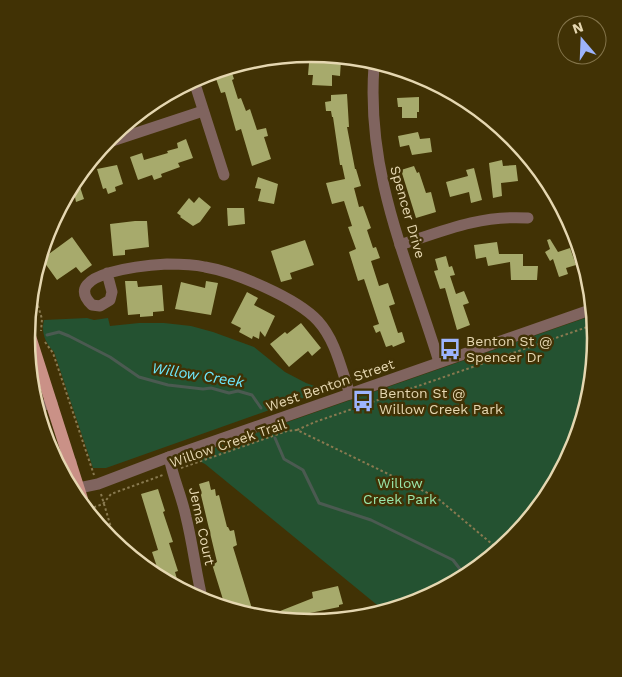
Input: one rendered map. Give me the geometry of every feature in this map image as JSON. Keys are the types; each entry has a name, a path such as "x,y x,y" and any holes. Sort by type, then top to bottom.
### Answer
{"main road":[{"path":"36,365 46,405 65,463"}],"street":[{"name":"Spencer Drive","path":"374,70 372,90 377,157 386,200 439,362"},
{"path":"196,88 224,175"},
{"path":"121,138 204,112"},
{"path":"400,245 471,222 493,218 528,218"},
{"path":"107,273 129,268 166,264 206,267 236,276 282,297 305,310 326,331 333,344 350,394"},
{"name":"West Benton Street","path":"83,493 98,484 169,457 586,312"},
{"name":"Jema Court","path":"169,457 187,518 200,591"}],"path":[{"path":"37,302 42,319 40,329 42,336 46,346 53,353 112,529"},
{"path":"297,430 315,422 586,327"},
{"name":"Willow Creek Trail","path":"93,508 104,504 111,494 287,431 297,430 436,497 494,545"}],"green space":[{"path":"87,318 94,320 108,318 110,326 164,323 191,326 213,332 254,347 285,372 306,383 326,390 106,468 93,468 54,352 48,345 43,333 44,320"},
{"name":"Willow Creek Park","path":"586,318 585,375 578,410 559,461 550,477 530,507 493,546 449,578 400,600 378,606 199,461 199,455 205,451"}],"building":[{"path":"309,63 341,64 340,76 332,75 332,86 312,85 313,75 308,75"},
{"path":"232,74 234,79 232,80 238,99 241,98 246,111 250,109 257,130 266,128 268,136 264,137 271,159 252,166 241,129 236,131 225,92 221,93 216,79"},
{"path":"347,94 349,127 347,127 355,169 361,186 354,188 359,207 363,206 371,228 367,230 373,248 376,247 380,258 371,261 379,286 388,283 395,304 389,306 398,333 402,332 405,342 393,347 392,345 386,347 380,331 376,333 373,326 379,324 364,279 358,281 349,252 356,249 348,227 352,226 344,201 332,204 326,183 345,179 342,165 340,165 333,117 331,111 326,111 325,102 331,101 331,95"},
{"path":"419,97 417,118 402,118 402,107 398,107 397,98"},
{"path":"418,132 420,139 430,138 432,152 412,155 409,145 400,147 398,136"},
{"path":"186,139 193,158 178,163 180,167 161,174 162,177 154,180 152,175 138,180 130,157 142,153 144,160 168,153 167,151 178,148 177,143"},
{"path":"502,160 503,166 516,165 518,181 501,183 502,196 493,198 489,163"},
{"path":"117,165 123,184 115,187 116,191 108,194 106,188 103,189 97,169"},
{"path":"414,166 417,173 419,172 426,193 431,192 436,212 416,218 401,170"},
{"path":"474,168 482,200 471,203 469,192 450,197 446,182 468,176 466,170"},
{"path":"258,177 278,184 274,204 258,201 261,189 255,188"},
{"path":"80,188 84,199 76,202 75,197 74,198"},
{"path":"199,197 211,207 200,222 193,226 177,213 189,198 194,203"},
{"path":"227,208 244,208 245,224 228,226"},
{"path":"147,221 149,247 125,250 125,255 113,256 110,224"},
{"path":"72,237 92,265 81,273 76,267 57,280 45,264 49,254"},
{"path":"550,239 558,252 570,248 576,265 566,268 568,274 559,277 553,259 550,261 545,252 550,249 547,240"},
{"path":"305,240 314,265 290,273 292,279 281,282 271,251"},
{"path":"497,242 499,254 523,254 523,266 538,266 537,280 511,280 510,262 488,266 486,257 476,259 474,245"},
{"path":"446,256 449,267 452,266 455,275 450,276 456,294 464,291 469,303 463,305 470,325 457,330 445,288 440,289 434,271 438,270 435,259"},
{"path":"125,281 137,281 138,287 162,285 164,311 153,312 153,316 140,317 140,314 128,315"},
{"path":"206,281 218,283 211,315 175,309 181,282 205,288"},
{"path":"247,292 258,298 254,305 275,316 265,337 260,331 259,339 253,336 252,339 239,332 241,328 231,323"},
{"path":"301,323 321,348 312,356 308,351 289,367 270,344 285,332 287,334"},
{"path":"209,481 211,490 215,489 216,496 219,495 227,527 230,531 234,530 237,545 233,547 252,608 223,600 212,564 217,562 199,484"},
{"path":"158,489 173,542 169,543 178,571 175,572 177,580 157,567 152,552 158,550 141,494"},
{"path":"338,586 343,604 339,605 339,607 310,614 277,612 313,598 312,592"}],"waterway":[{"name":"Willow Creek","path":"47,335 59,332 69,336 110,357 139,377 168,385 203,389 211,388 229,393 238,391 252,395 261,408"},
{"name":"Willow Creek","path":"275,438 284,459 303,470 319,503 371,520 453,560 461,570"}],"place":[{"name":"Benton St @ Spencer Dr","path":"450,349"},
{"name":"Benton St @ Willow Creek Park","path":"363,401"}]}
